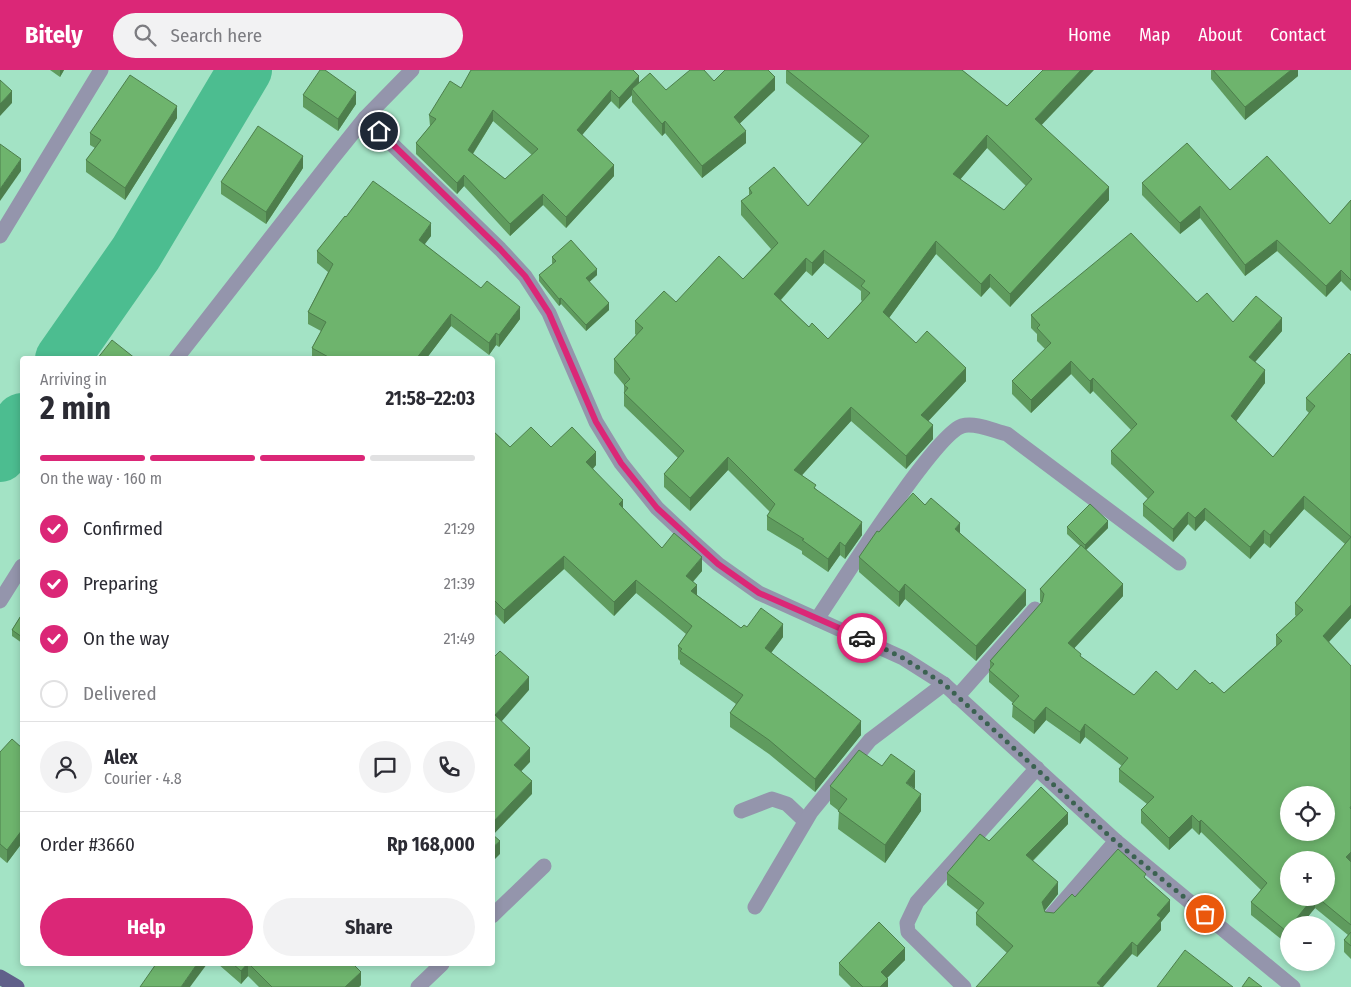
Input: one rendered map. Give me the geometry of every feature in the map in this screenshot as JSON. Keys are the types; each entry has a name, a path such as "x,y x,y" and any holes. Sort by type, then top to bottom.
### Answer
{"street":[{"path":"0,236 101,70"},
{"path":"178,356 365,118 412,70"},
{"path":"365,118 500,249 525,276 549,313 596,422 621,463 657,508 718,564 759,593 903,658 944,684 1116,842 1293,987"},
{"path":"817,619 922,466 942,440 962,426 982,427 1007,434 1178,563"},
{"path":"0,601 20,569"},
{"path":"957,697 1034,608"},
{"path":"755,907 805,821 870,740 944,684"},
{"path":"964,987 908,932 907,923 917,902 1037,768"},
{"path":"741,811 772,799 787,804 805,821"},
{"path":"1051,916 1116,842"},
{"path":"495,913 544,866"},
{"path":"418,987 440,966"}],"building":[{"path":"320,70 325,70 356,92 338,119 303,95"},
{"path":"471,70 633,70 639,76 619,98 611,90 577,130 614,165 566,217 543,194 510,224 464,175 457,183 416,143 436,119 429,115 450,81 461,88","holes":["493,110 538,149 505,179 468,150"]},
{"path":"690,70 704,70 714,81 725,70 768,70 775,77 734,117 746,131 702,166 665,121 662,124 632,89 650,73 666,90"},
{"path":"787,70 962,70 1007,106 1043,70 1081,70 1035,119 1109,187 1010,294 990,274 981,284 936,241 883,312 916,343 927,331 966,368 921,415 933,425 906,456 851,407 794,470 816,485 814,488 862,522 845,546 840,542 828,559 802,540 804,539 767,516 775,504 728,457 690,498 664,474 684,451 624,393 628,388 624,385 630,379 614,359 643,328 635,321 664,291 676,302 719,256 743,279 778,243 741,201 752,193 749,188 774,167 808,206 869,136","holes":["987,135 1032,179 1004,210 953,174","824,250 865,281 861,286 870,293 828,339 812,323 809,327 774,294 806,258 812,263"]},
{"path":"1213,70 1291,70 1245,107"},
{"path":"130,75 177,106 125,188 86,160 101,140 90,133"},
{"path":"0,80 12,91 0,104"},
{"path":"258,126 303,156 266,212 221,182"},
{"path":"1187,143 1230,190 1267,156 1330,224 1351,200 1351,280 1341,270 1326,286 1277,240 1245,265 1200,206 1180,223 1142,183"},
{"path":"0,144 21,159 0,189"},
{"path":"373,181 431,223 419,240 481,288 487,281 520,307 499,335 496,333 489,343 451,314 418,356 327,356 312,348 326,322 308,312 333,264 317,251"},
{"path":"1131,233 1197,302 1207,293 1233,322 1256,296 1282,318 1249,357 1265,370 1231,416 1273,457 1315,406 1306,398 1349,353 1351,355 1351,537 1304,496 1270,535 1264,530 1250,547 1205,508 1195,518 1188,512 1173,529 1143,504 1154,492 1111,451 1137,424 1093,378 1090,381 1071,361 1031,400 1012,381 1051,343 1037,328 1040,325 1031,315"},
{"path":"571,240 597,269 586,278 609,303 586,325 561,298 559,299 539,275 556,261 552,257"},
{"path":"112,340 132,356 99,356"},
{"path":"531,427 551,447 572,427 596,452 586,462 623,500 619,504 662,548 674,533 702,557 686,576 697,585 691,591 741,628 744,625 747,627 761,608 783,624 765,648 861,721 815,779 769,740 730,713 743,695 680,651 682,649 678,646 692,626 636,580 614,602 564,556 504,610 495,601 495,433 510,447"},
{"path":"913,493 925,505 931,498 960,523 955,529 1026,590 976,646 905,584 899,592 859,557 877,531 879,532"},
{"path":"1090,504 1108,521 1085,545 1067,527"},
{"path":"1351,537 1351,605 1323,636 1351,666 1351,852 1346,857 1351,862 1351,925 1328,906 1335,906 1335,851 1280,851 1280,906 1306,906 1298,916 1280,916 1280,926 1251,902 1267,883 1201,820 1199,822 1192,815 1169,838 1141,810 1154,797 1119,769 1128,758 1085,724 1080,732 1046,707 1034,721 1012,704 1019,696 989,670 994,664 990,661 1042,602 1044,594 1040,589 1081,545 1123,584 1068,643 1081,654 1080,656 1134,695 1156,671 1177,690 1195,670 1210,684 1212,682 1224,693 1282,641 1276,635 1303,610 1295,603"},
{"path":"20,617 20,636 12,630"},
{"path":"500,651 529,677 495,715 495,656"},
{"path":"495,715 530,748 514,765 532,781 495,820"},
{"path":"12,739 20,746 20,833 7,850 0,844 0,752"},
{"path":"859,750 882,766 891,754 915,771 906,783 921,794 885,845 838,811 847,799 830,786"},
{"path":"1041,787 1068,813 1026,855 1058,882 1042,902 1045,912 1054,913 1072,894 1075,897 1118,849 1146,874 1144,877 1170,900 1157,915 1161,918 1137,946 1132,942 1097,983 1100,987 976,987 1013,946 976,913 984,903 947,873 980,834 989,841"},
{"path":"495,837 500,841 495,845"},
{"path":"879,922 905,948 881,972 888,979 880,987 863,987 839,963"},
{"path":"1351,932 1351,946 1344,940"},
{"path":"1185,950 1233,987 1157,987"},
{"path":"155,966 196,966 181,987 140,987"},
{"path":"235,966 245,966 241,971"},
{"path":"251,966 355,966 361,972 345,987 272,987"},
{"path":"1249,977 1262,987 1242,987"}],"waterway":[{"path":"64,356 136,253 245,70"},
{"path":"0,455 20,423"}],"way so far":[{"path":"862,638 903,658 944,684 1116,842 1205,914"}],"route":[{"path":"379,131 500,249 525,276 549,313 596,422 621,463 657,508 718,564 759,593 862,638"}]}
